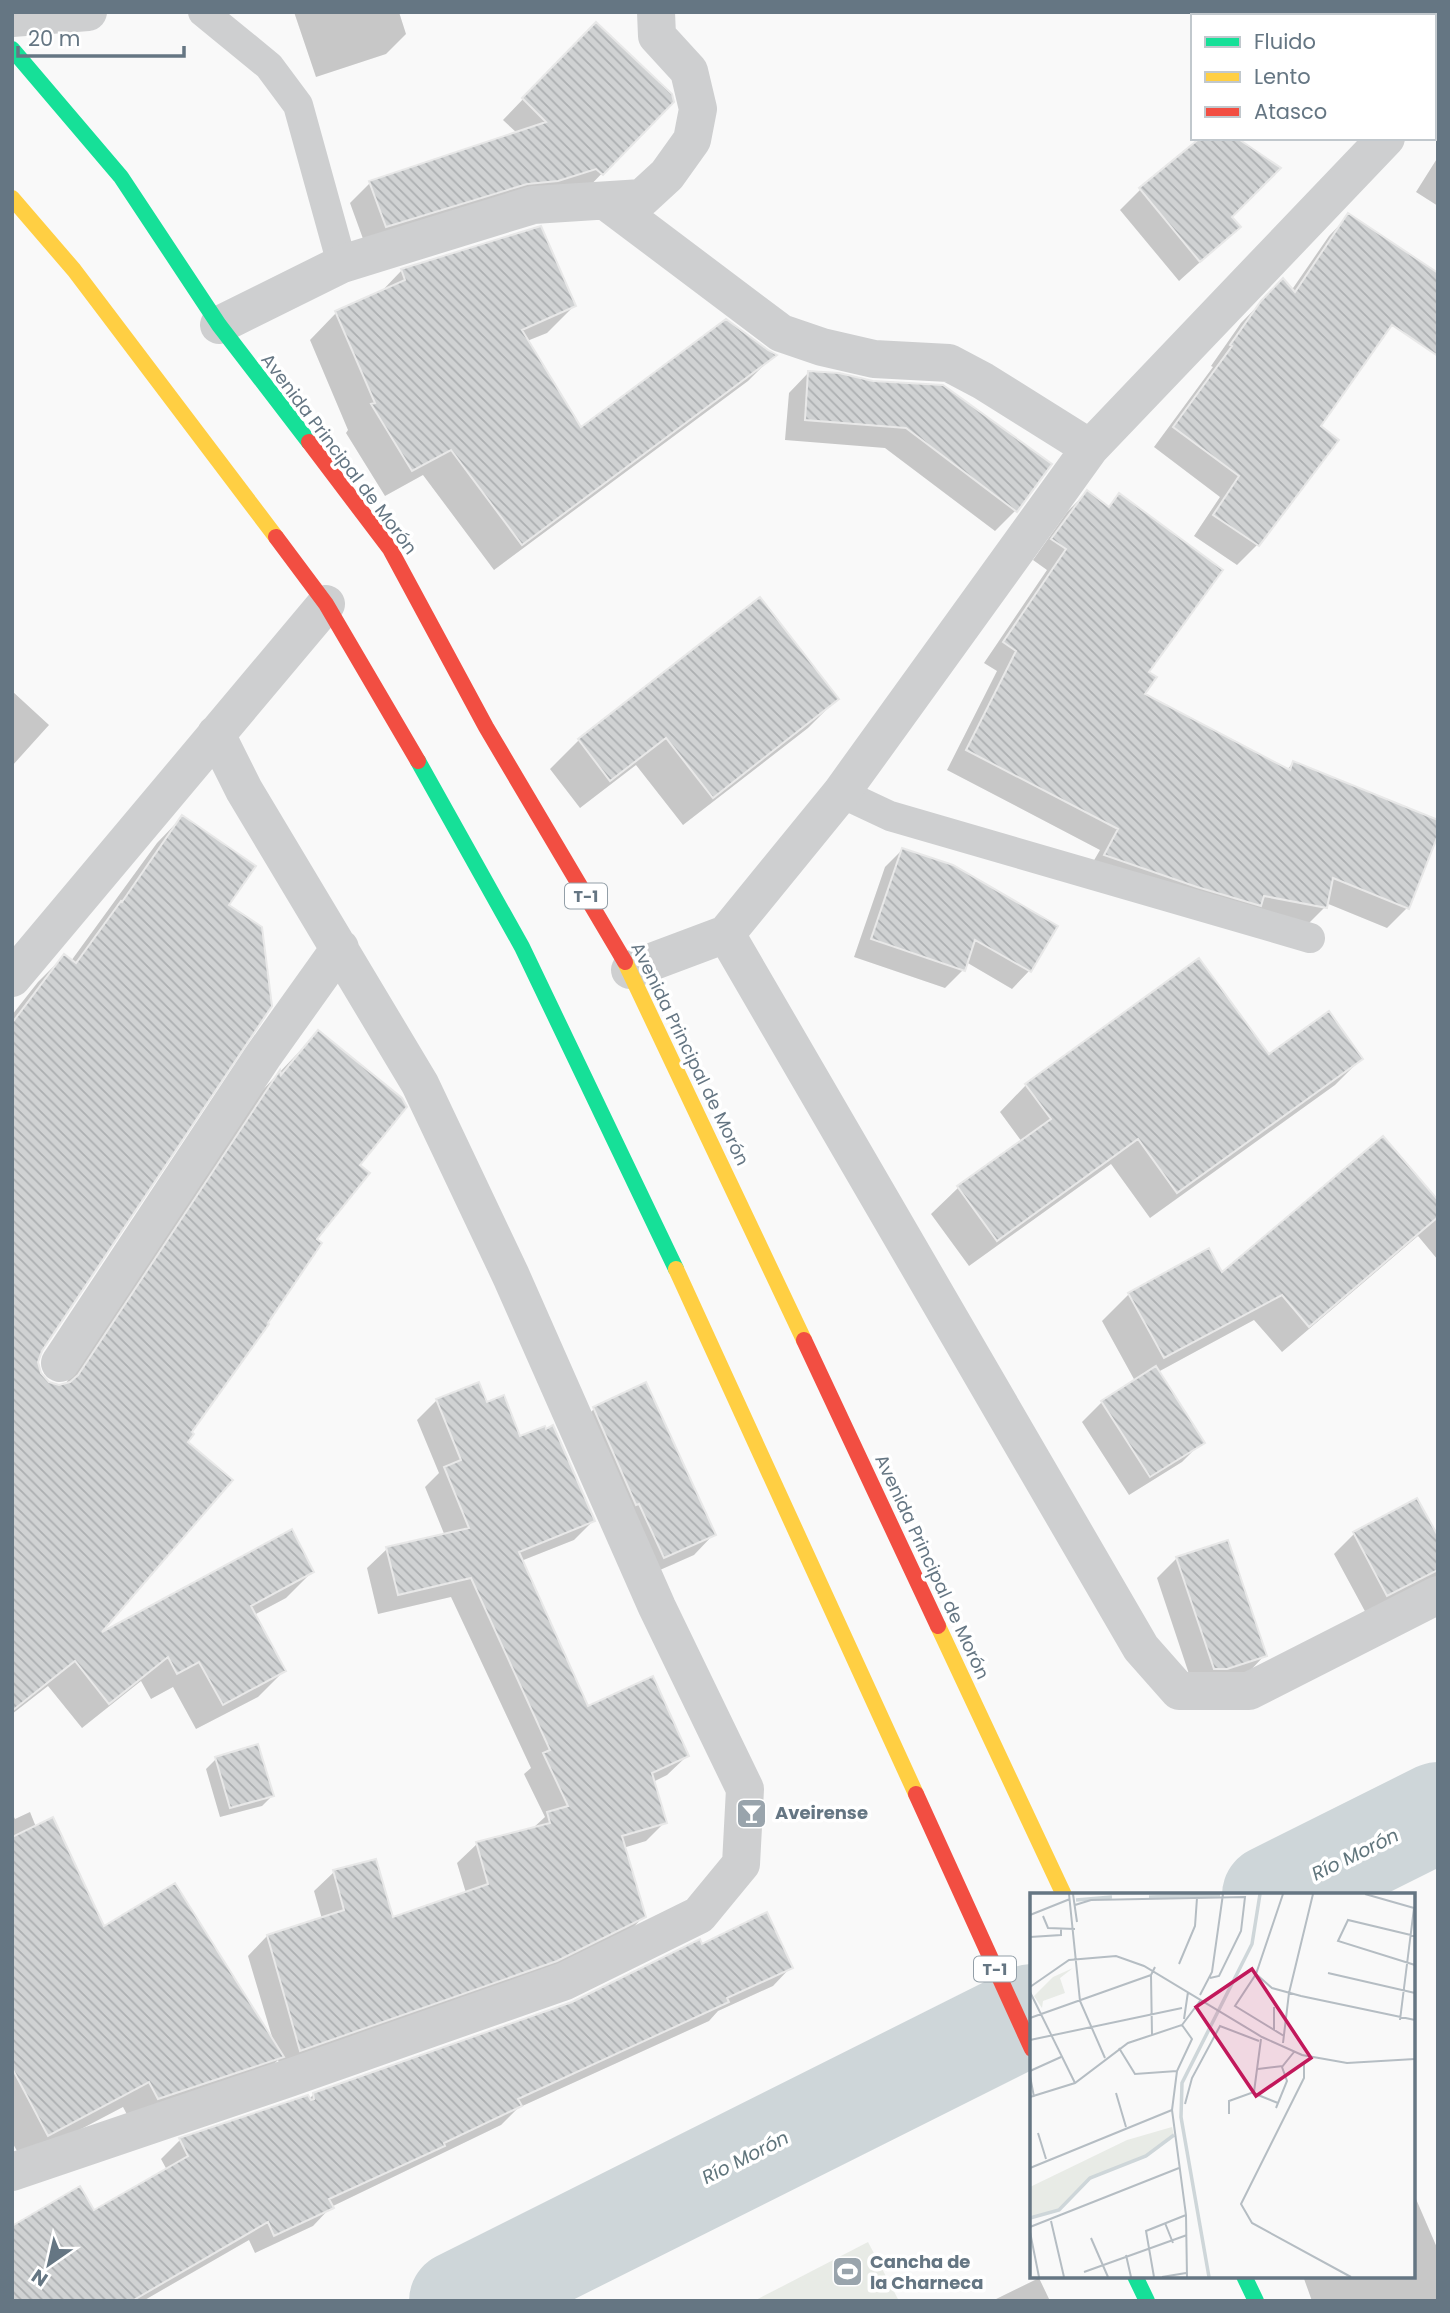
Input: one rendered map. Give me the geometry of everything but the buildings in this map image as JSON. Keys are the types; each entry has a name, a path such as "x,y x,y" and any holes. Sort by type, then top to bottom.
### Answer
{"main road":[{"name":"Avenida Principal de Morón","path":"12,49 121,177 219,325 390,549 486,727 631,970 1063,1893"},
{"name":"T-1","path":"12,198 74,270 326,604 414,752 522,947 650,1212 1030,2045"},
{"path":"1136,2278 1147,2301"},
{"path":"1245,2278 1256,2301"}],"street":[{"path":"12,18 88,12"},
{"path":"219,325 342,264 533,205 642,198 667,175 692,140 698,109 688,71 657,36 656,12"},
{"path":"631,970 726,934 841,793 1090,448 1383,140"},
{"path":"607,202 781,333 822,347 874,359 948,363 983,381 1090,448"},
{"path":"12,978 326,604"},
{"path":"12,2172 565,1981 699,1915 741,1864 744,1789 657,1607 510,1276 426,1096 244,790 216,734"},
{"path":"726,934 1141,1648 1179,1691 1249,1691 1438,1595"},
{"path":"60,1363 263,1056 340,948"}],"lane":[{"path":"203,12 269,66 298,105 342,264"},
{"path":"841,793 890,816 1310,938"}],"shaded area":[{"name":"Cancha de la Charneca","path":"868,2242 899,2301 754,2301"}],"waterway":[{"name":"Río Morón","path":"1276,1893 1438,1812"},
{"name":"Río Morón","path":"459,2301 1030,2015"}],"traffic: fast":[{"path":"12,49 121,177 219,325 309,442"},
{"path":"418,761 522,947 676,1269"},
{"path":"1136,2278 1147,2301"},
{"path":"1245,2278 1256,2301"}],"traffic: slow":[{"path":"12,198 74,270 276,537"},
{"path":"625,962 804,1340"},
{"path":"676,1269 916,1794"},
{"path":"938,1626 1063,1893"}],"traffic: jam":[{"path":"309,442 390,549 486,727 625,962"},
{"path":"276,537 326,604 418,761"},
{"path":"804,1340 938,1626"},
{"path":"916,1794 1030,2045"}],"place":[{"name":"Aveirense","path":"752,1813"},
{"name":"Cancha de la Charneca","path":"847,2272"}]}
